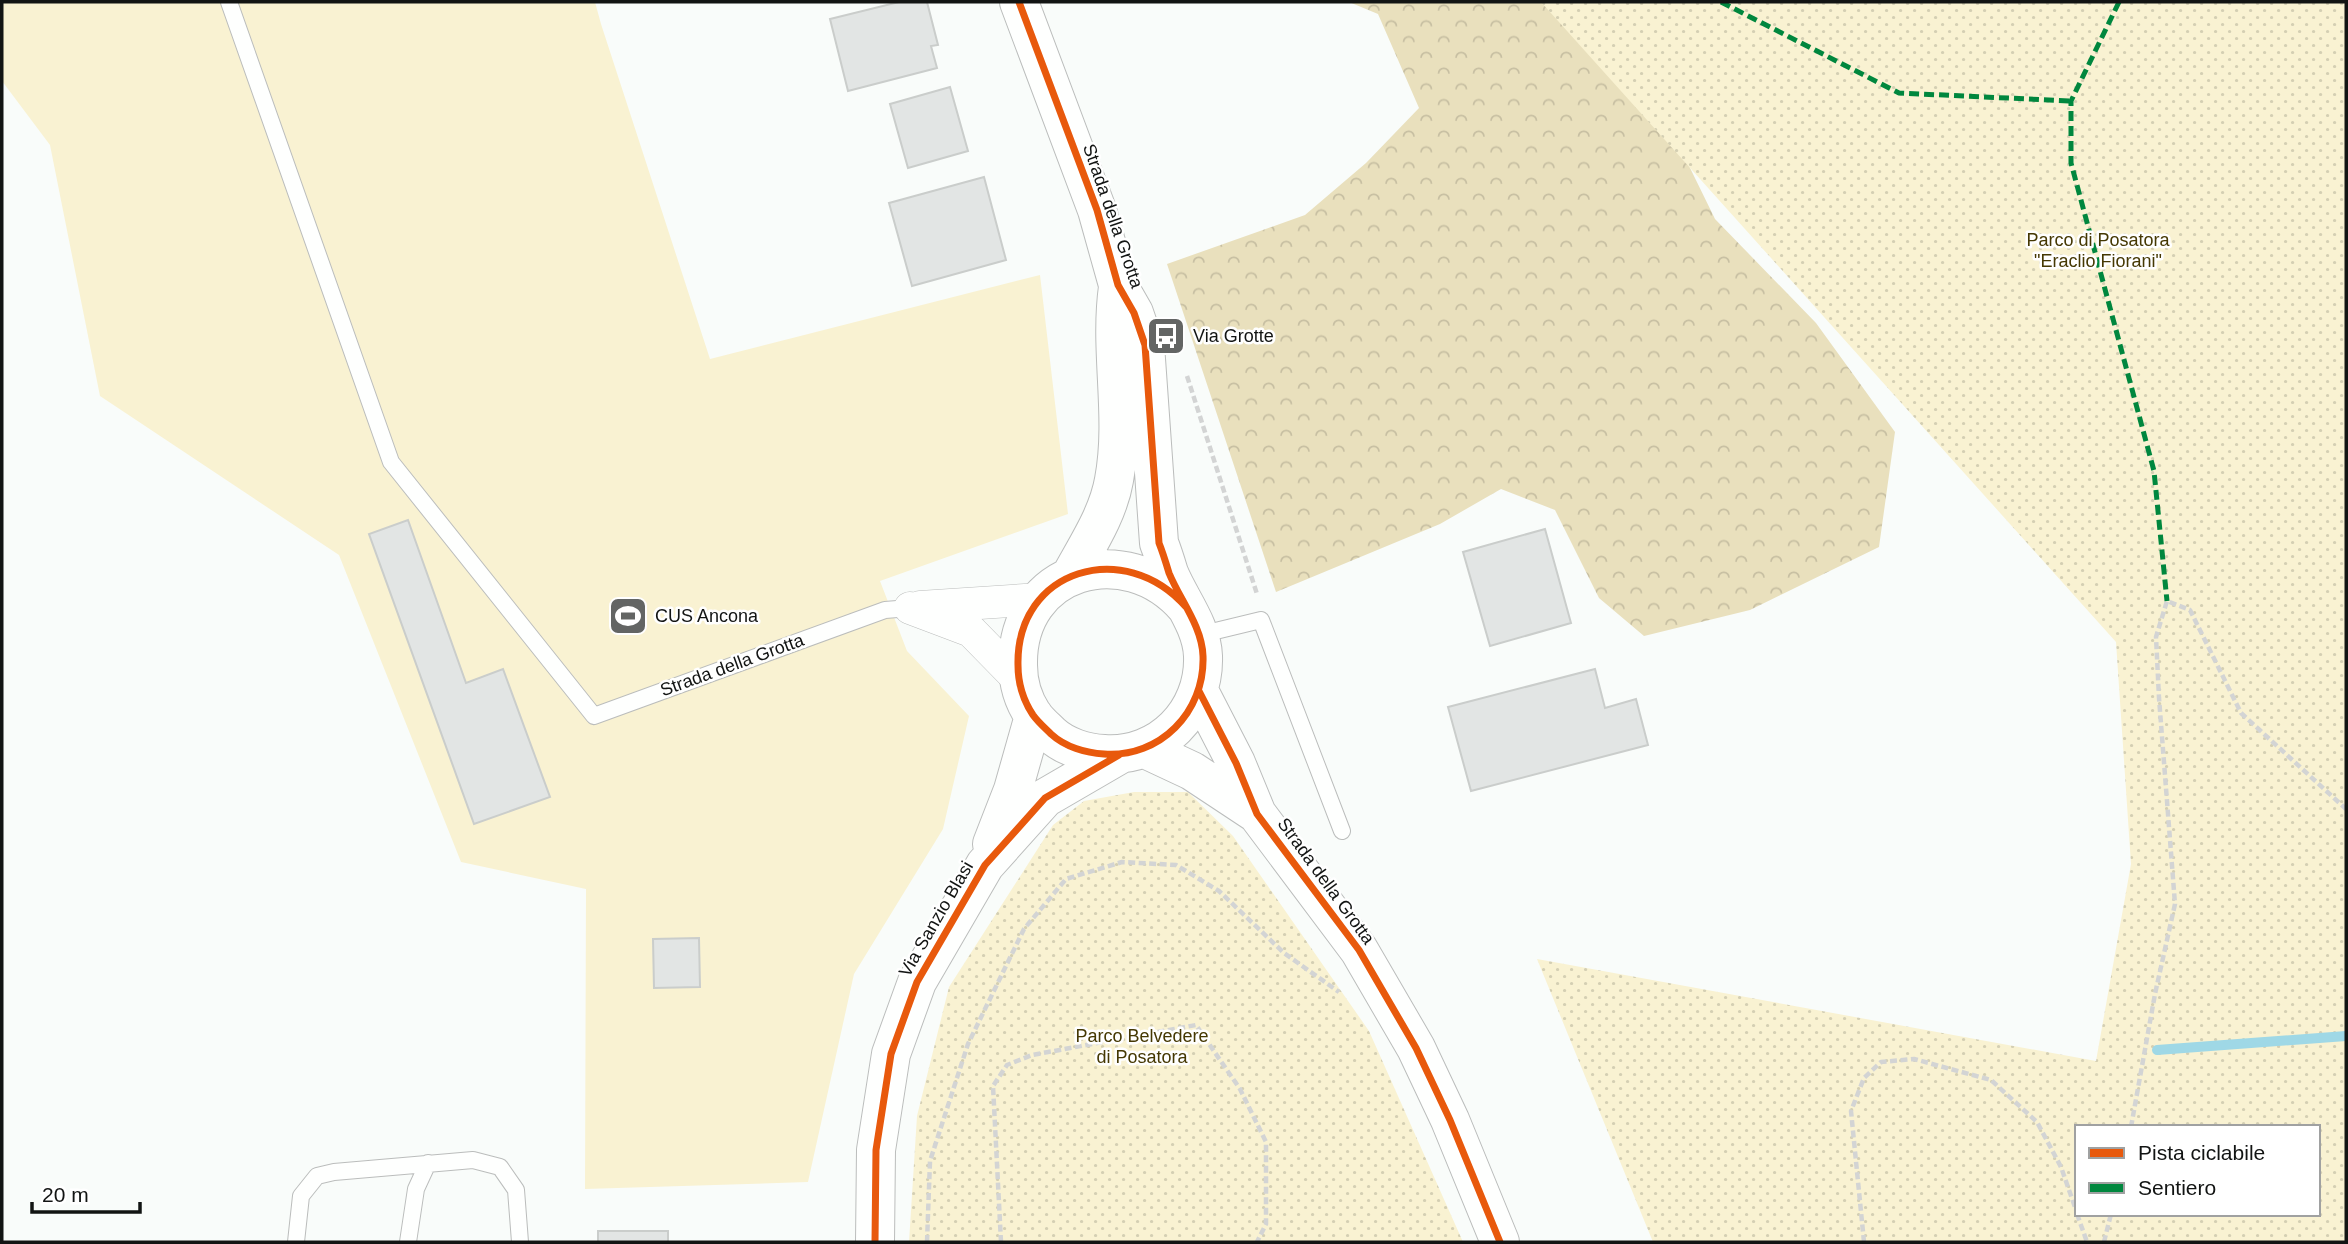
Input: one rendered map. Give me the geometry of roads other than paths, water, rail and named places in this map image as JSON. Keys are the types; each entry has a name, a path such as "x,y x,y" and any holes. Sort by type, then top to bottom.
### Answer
{"street":[{"name":"Strada della Grotta","path":"1018,2 1097,210 1118,285 1134,313 1145,345 1159,543 1193,621 1203,654 1199,691 1184,720 1163,740 1132,752 1092,754 1055,738 1034,716 1018,679 1017,649 1028,616 1055,588 1101,519 1114,481 1118,437 1114,316 1118,285"},
{"name":"Strada della Grotta","path":"910,608 1055,588 1087,571 1105,569 1134,571 1162,584 1193,621"},
{"name":"Strada della Grotta","path":"910,608 971,631 1018,679"},
{"name":"Strada della Grotta","path":"1199,691 1236,763 1257,814 1359,950 1416,1048 1450,1120 1500,1242"},
{"name":"Via Sanzio Blasi","path":"875,1242 876,1150 891,1054 917,982 985,865 1013,790 1034,716"},
{"name":"Strada della Grotta","path":"1132,752 1192,771 1257,814"},
{"name":"Via Sanzio Blasi","path":"985,865 1045,798 1132,752"}],"lane":[{"name":"Strada della Grotta","path":"229,2 391,462 594,716 885,610 910,608"},
{"path":"1193,621 1261,620 1342,831"},
{"path":"296,1242 301,1196 317,1176 334,1172 473,1160 500,1167 516,1190 520,1242"},
{"path":"408,1242 416,1189 428,1164"}],"waterway":[{"path":"2157,1050 2346,1036"}],"place":[{"name":"Via Grotte","path":"1166,336"},
{"name":"CUS Ancona","path":"628,616"}],"park label":[{"name":"Parco di Posatora \"Eraclio Fiorani\"","path":"2098,250"},
{"name":"Parco Belvedere di Posatora","path":"1142,1046"}]}
